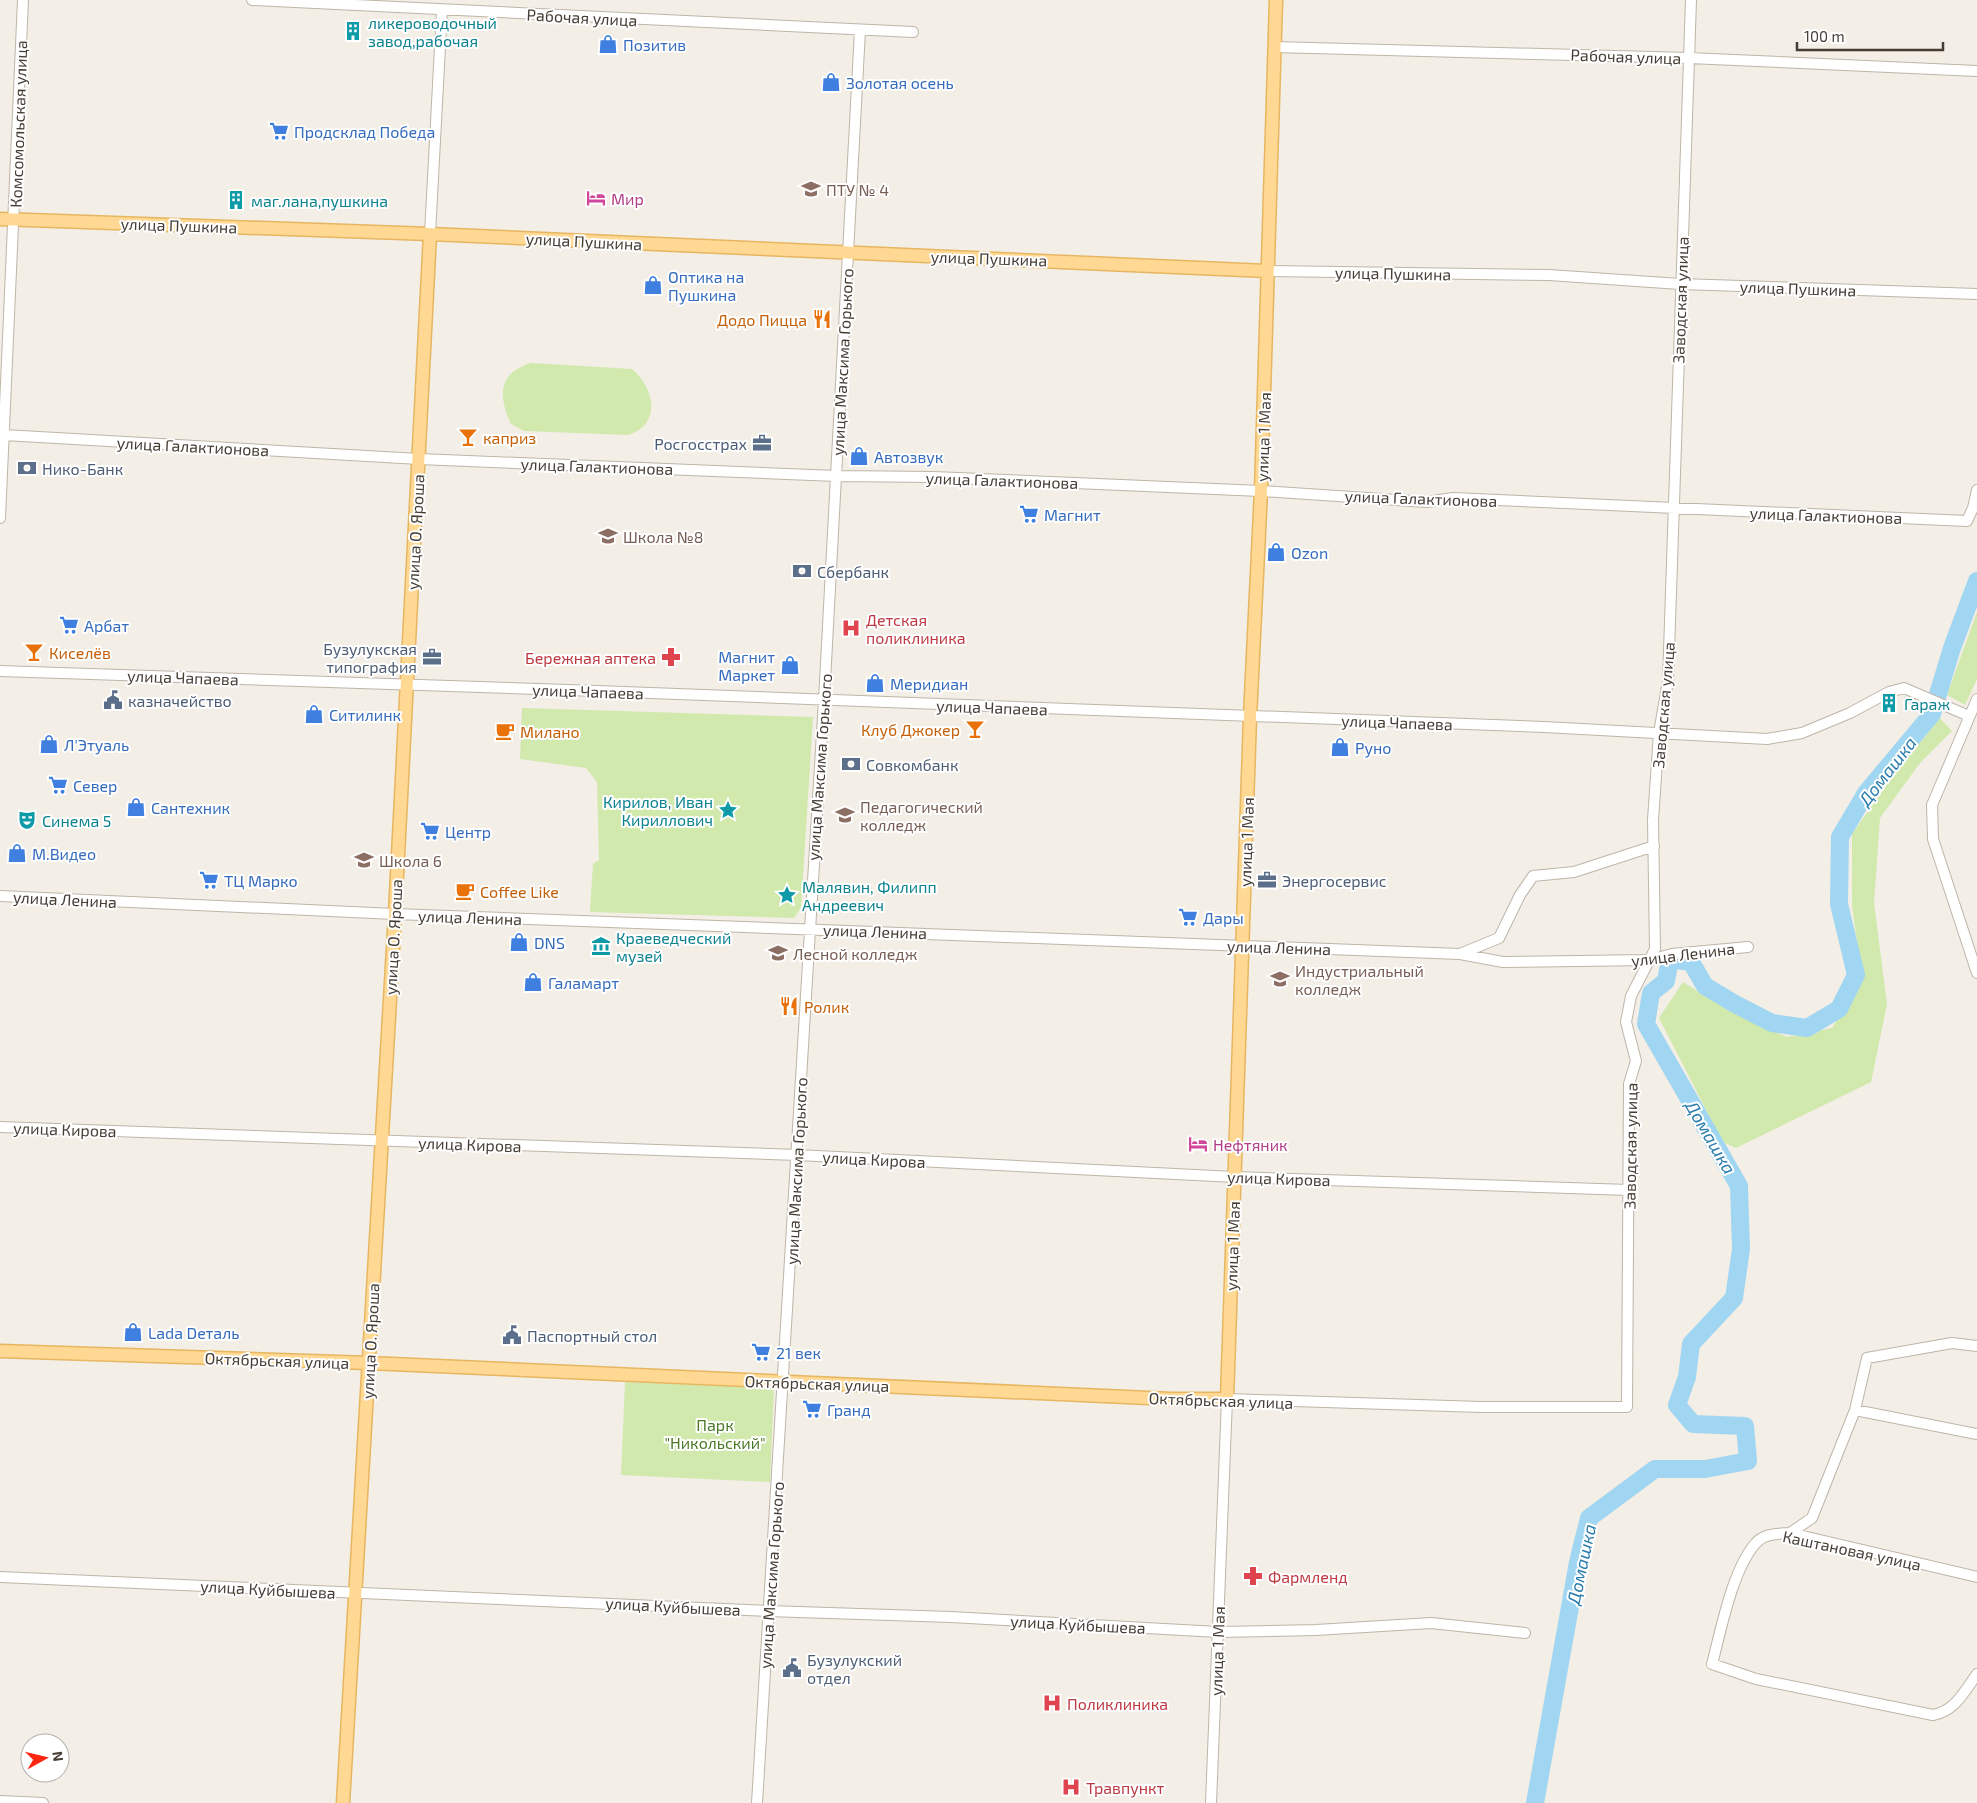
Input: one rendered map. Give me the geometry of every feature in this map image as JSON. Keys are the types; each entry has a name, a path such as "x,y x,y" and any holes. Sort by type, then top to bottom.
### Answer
{"main road":[{"name":"улица 1 Мая","path":"1227,1399 1250,717 1261,491 1276,0"},
{"name":"улица Пушкина","path":"0,219 430,234 1267,271"},
{"name":"улица О. Яроша","path":"343,1803 395,914 430,234"},
{"name":"Октябрьская улица","path":"0,1351 369,1363 1171,1399 1227,1399"}],"street":[{"name":"Комсомольская улица","path":"0,518 23,0"},
{"name":"Рабочая улица","path":"252,0 913,32"},
{"name":"Заводская улица","path":"1628,1401 1629,1084 1636,1061 1626,1022 1631,996 1655,949 1653,820 1659,733 1668,681 1672,509 1691,0"},
{"name":"улица О. Яроша","path":"430,234 442,10"},
{"name":"улица Максима Горького","path":"757,1803 824,700 860,30"},
{"name":"Рабочая улица","path":"1274,47 1689,58 1977,71"},
{"name":"улица Пушкина","path":"1267,271 1549,275 1680,284 1977,294"},
{"name":"улица Галактионова","path":"4,436 419,459 836,476 933,477 1261,491 1427,502 1453,498 1966,521 1973,508 1977,490"},
{"name":"улица Чапаева","path":"0,671 1544,727 1767,739 1802,733 1850,713 1889,692 1904,688 1918,696 1969,716"},
{"path":"1977,699 1932,805 1933,839 1977,973"},
{"path":"1460,954 1499,938 1520,895 1533,876 1574,872 1654,846"},
{"name":"улица Ленина","path":"0,896 395,914 1460,954 1503,962 1649,960 1672,954 1748,946"},
{"name":"улица Кирова","path":"0,1127 797,1155 1234,1177 1628,1190"},
{"path":"1790,1533 1812,1518 1855,1410 1867,1358 1952,1343 1977,1346"},
{"name":"Октябрьская улица","path":"1227,1399 1481,1407 1627,1407 1628,1401"},
{"name":"улица 1 Мая","path":"1211,1803 1227,1399"},
{"path":"1855,1410 1977,1434"},
{"name":"Каштановая улица","path":"1977,1577 1790,1533 1770,1534 1755,1544 1734,1583 1712,1664 1756,1679 1933,1715 1944,1713 1958,1702 1977,1674"},
{"name":"улица Куйбышева","path":"0,1578 768,1611 951,1617 1218,1632 1316,1630 1431,1623 1525,1633"},
{"path":"0,1801 44,1803"}],"green space":[{"path":"531,363 632,369 643,381 650,396 651,412 648,420 643,427 629,435 524,431 511,424 503,395 507,379 512,373 520,367"},
{"path":"1977,612 1977,679 1965,705 1947,695"},
{"path":"522,708 813,717 801,908 794,918 590,912 593,864 599,860 597,782 586,768 520,759"},
{"path":"1940,718 1952,731 1920,763 1880,818 1874,903 1887,1004 1871,1082 1736,1148 1725,1143 1719,1135 1659,1018 1683,982 1731,1012 1787,1037 1832,1028 1862,980 1852,905 1852,834 1893,776"},
{"name":"Парк \"Никольский\"","path":"625,1382 774,1388 770,1482 621,1475"}],"waterway":[{"name":"Домашка","path":"1535,1803 1578,1562 1589,1518 1655,1469 1705,1469 1748,1461 1745,1426 1693,1424 1677,1405 1687,1377 1691,1344 1734,1298 1741,1249 1739,1186 1646,1024 1651,993 1666,981 1670,959 1691,962 1705,986 1772,1023 1807,1028 1839,1009 1856,975 1839,904 1840,837 1866,793 1932,714 1952,648 1977,581"}],"place":[{"name":"ликероводочный завод,рабочая","path":"353,31"},
{"name":"Позитив","path":"608,44"},
{"name":"Золотая осень","path":"831,82"},
{"name":"Продсклад Победа","path":"279,131"},
{"name":"ПТУ № 4","path":"811,189"},
{"name":"Мир","path":"596,198"},
{"name":"маг.лана,пушкина","path":"236,200"},
{"name":"Оптика на Пушкина","path":"653,285"},
{"name":"Додо Пицца","path":"822,319"},
{"name":"каприз","path":"468,437"},
{"name":"Росгосстрах","path":"762,443"},
{"name":"Автозвук","path":"859,456"},
{"name":"Нико-Банк","path":"27,468"},
{"name":"Магнит","path":"1029,514"},
{"name":"Школа №8","path":"608,536"},
{"name":"Ozon","path":"1276,552"},
{"name":"Сбербанк","path":"802,571"},
{"name":"Арбат","path":"69,625"},
{"name":"Детская поликлиника","path":"851,628"},
{"name":"Киселёв","path":"34,652"},
{"name":"Бузулукская типография","path":"432,657"},
{"name":"Бережная аптека","path":"671,657"},
{"name":"Магнит Маркет","path":"790,665"},
{"name":"Меридиан","path":"875,683"},
{"name":"казначейство","path":"113,700"},
{"name":"Гараж","path":"1889,703"},
{"name":"Ситилинк","path":"314,714"},
{"name":"Клуб Джокер","path":"975,729"},
{"name":"Милано","path":"505,731"},
{"name":"Л'Этуаль","path":"49,744"},
{"name":"Руно","path":"1340,747"},
{"name":"Совкомбанк","path":"851,764"},
{"name":"Север","path":"58,785"},
{"name":"Сантехник","path":"136,807"},
{"name":"Кирилов, Иван Кириллович","path":"728,810"},
{"name":"Педагогический колледж","path":"845,815"},
{"name":"Синема 5","path":"27,820"},
{"name":"Центр","path":"430,831"},
{"name":"М.Видео","path":"17,853"},
{"name":"Школа 6","path":"364,860"},
{"name":"ТЦ Марко","path":"209,880"},
{"name":"Энергосервис","path":"1267,880"},
{"name":"Coffee Like","path":"465,891"},
{"name":"Малявин, Филипп Андреевич","path":"787,895"},
{"name":"Дары","path":"1188,917"},
{"name":"DNS","path":"519,942"},
{"name":"Краеведческий музей","path":"601,946"},
{"name":"Лесной колледж","path":"778,953"},
{"name":"Индустриальный колледж","path":"1280,979"},
{"name":"Галамарт","path":"533,982"},
{"name":"Ролик","path":"789,1006"},
{"name":"Нефтяник","path":"1198,1144"},
{"name":"Lada Dеталь","path":"133,1332"},
{"name":"Паспортный стол","path":"512,1335"},
{"name":"21 век","path":"761,1352"},
{"name":"Гранд","path":"812,1409"},
{"name":"Фармленд","path":"1253,1576"},
{"name":"Бузулукский отдел","path":"792,1668"},
{"name":"Поликлиника","path":"1052,1703"},
{"name":"Травпункт","path":"1071,1787"}]}
